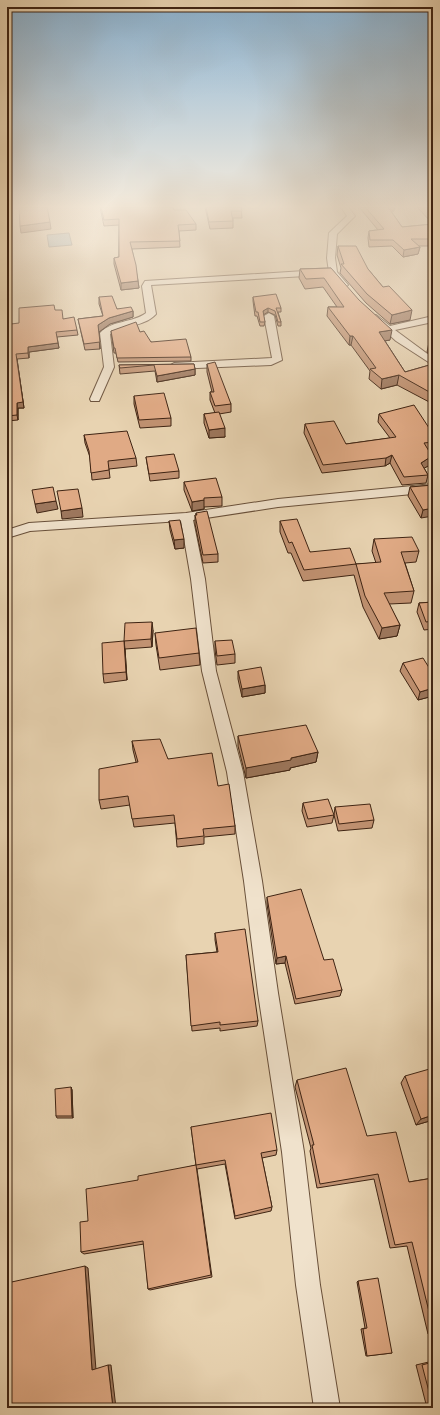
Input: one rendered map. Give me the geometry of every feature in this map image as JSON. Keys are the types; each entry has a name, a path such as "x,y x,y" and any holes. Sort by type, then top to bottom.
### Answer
{"street":[{"path":"95,399 112,367 105,333 116,328 145,320 151,314 146,286 148,283 316,273"},
{"path":"334,273 348,290"},
{"path":"367,310 399,339 433,362"},
{"path":"166,366 271,362 277,360 269,316"},
{"path":"388,329 433,319"},
{"path":"7,534 29,527 186,517 278,503 433,488"},
{"path":"186,517 198,579 210,670 235,772 253,881 268,993 293,1152 308,1285 327,1408"}],"building":[{"path":"118,273 137,273 138,281 121,283"},
{"path":"302,273 335,273 359,300 392,330 379,332 405,372 433,364 433,394 399,375 382,379 370,369 376,368 353,336 350,336 328,307 344,307 324,278 306,279"},
{"path":"349,273 371,273 383,287 389,286 412,310 392,315 367,294"},
{"path":"276,294 281,308 276,308 281,322 278,322 275,311 268,308 263,311 265,322 260,322 253,297"},
{"path":"112,296 117,309 131,307 133,311 109,318 98,325 100,342 84,344 78,319 103,316 99,297"},
{"path":"54,305 55,310 62,310 63,319 74,317 77,330 56,332 58,343 28,347 28,353 16,354 23,402 17,403 17,415 7,416 7,328 11,328 11,324 19,323 19,308"},
{"path":"136,322 140,332 144,331 151,342 186,339 191,357 117,358 111,331"},
{"path":"215,362 231,404 215,406 210,392 214,392 207,364"},
{"path":"194,364 195,369 157,376 154,365 120,368 119,365"},
{"path":"164,393 171,418 139,420 134,396"},
{"path":"414,405 433,434 433,442 424,443 432,456 421,463 428,475 404,477 392,455 386,458 323,465 305,424 334,421 346,444 396,437 379,414"},
{"path":"219,412 225,428 209,430 204,414"},
{"path":"127,431 136,458 108,461 109,470 91,473 89,451 84,435"},
{"path":"174,454 179,471 149,474 146,457"},
{"path":"216,478 222,497 204,498 204,500 192,502 184,482"},
{"path":"433,485 433,508 423,510 410,487"},
{"path":"53,487 56,501 35,504 32,490"},
{"path":"78,489 82,508 61,511 57,491"},
{"path":"207,511 218,554 203,555 195,515 197,515 196,513"},
{"path":"297,519 310,552 350,548 356,564 304,570 292,542 289,543 280,521"},
{"path":"180,520 184,539 174,540 169,521"},
{"path":"412,537 419,551 401,552 414,591 384,593 400,625 382,628 365,596 356,564 381,562 374,539"},
{"path":"433,602 433,621 426,622 419,603"},
{"path":"152,622 151,639 124,641 125,623"},
{"path":"196,628 199,653 159,658 155,633"},
{"path":"232,640 235,654 217,656 215,641"},
{"path":"124,641 126,672 103,674 102,643"},
{"path":"423,658 433,674 433,688 420,692 403,663"},
{"path":"261,667 265,685 242,689 238,671"},
{"path":"306,725 318,752 291,758 291,760 246,768 238,736"},
{"path":"160,739 168,759 212,753 218,786 229,784 235,826 203,829 204,836 177,839 174,815 132,819 128,796 99,800 99,769 138,762 132,741"},
{"path":"328,799 334,815 308,819 303,803"},
{"path":"370,804 374,820 339,824 335,807"},
{"path":"301,889 324,960 333,959 342,990 296,999 286,956 277,958 267,897"},
{"path":"245,929 258,1021 220,1025 220,1022 191,1026 186,955 218,952 215,933"},
{"path":"346,1068 367,1136 396,1132 409,1182 433,1178 433,1328 412,1242 395,1245 378,1174 320,1184 312,1145 314,1145 297,1080"},
{"path":"433,1068 433,1115 421,1119 405,1076"},
{"path":"71,1087 72,1116 56,1116 55,1089"},
{"path":"271,1113 277,1150 261,1153 272,1207 235,1216 225,1160 196,1165 191,1127"},
{"path":"196,1165 211,1275 148,1289 143,1241 81,1252 80,1222 88,1221 86,1189 138,1180 138,1176"},
{"path":"85,1266 92,1370 108,1365 113,1408 22,1408 22,1404 7,1408 7,1283"},
{"path":"378,1278 392,1353 367,1356 363,1329 367,1328 358,1281"},
{"path":"433,1362 433,1407 422,1365"}]}
